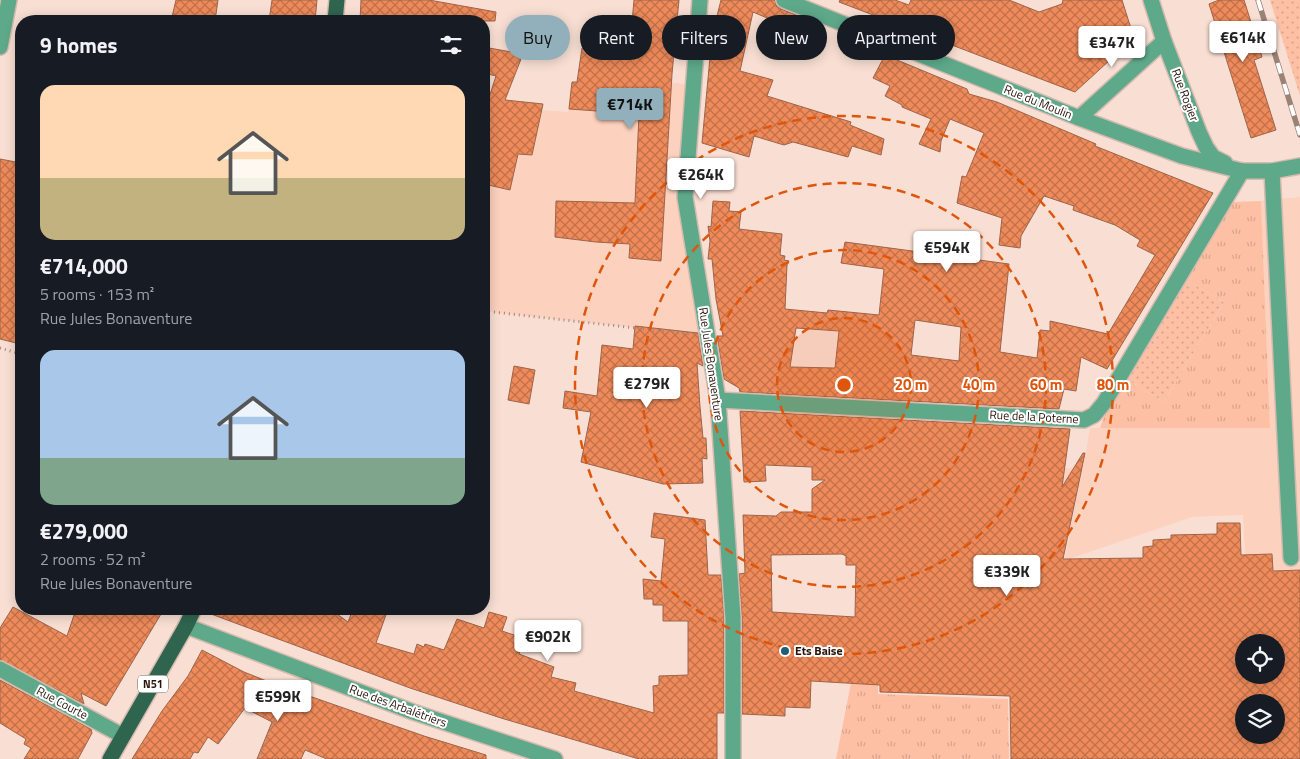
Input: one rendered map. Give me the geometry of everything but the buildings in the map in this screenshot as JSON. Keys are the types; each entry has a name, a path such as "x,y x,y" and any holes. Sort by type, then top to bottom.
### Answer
{"main road":[{"path":"336,15 337,0"},
{"name":"N51","path":"110,759 191,615"}],"street":[{"path":"0,47 9,0"},
{"name":"Rue Jules Bonaventure","path":"700,0 685,197 718,400 733,618 733,759"},
{"name":"Rue du Moulin","path":"784,0 1078,118 1182,156 1242,171 1272,171 1300,166"},
{"name":"Rue Rogier","path":"1151,0 1164,41 1206,147 1213,157 1242,171"},
{"path":"1078,118 1164,41"},
{"name":"Rue de la Poterne","path":"718,400 1084,420 1094,415 1104,404 1242,171"},
{"path":"1272,171 1291,558"},
{"name":"Rue des Arbalétriers","path":"186,626 413,712 555,759"},
{"name":"Rue Courte","path":"0,669 123,736"}],"path":[{"path":"490,312 708,336"},
{"path":"0,348 15,352"},
{"path":"259,759 296,668"}],"shaded area":[{"path":"602,75 694,85 685,197 708,336 490,312 490,151 507,108 568,112 570,88 601,89"},
{"path":"1300,197 1300,569 1246,571 1243,515 1192,517 1066,560 1064,563 1075,504 986,501 1028,467 1083,469 1090,428 1270,428 1261,201"}],"green space":[{"path":"1270,0 1300,0 1300,96"},
{"path":"1261,201 1270,428 1100,428 1106,411 1125,378 1164,402 1224,302 1186,280 1231,202"},
{"path":"1186,280 1224,302 1164,402 1125,378"},
{"path":"851,683 878,685 878,694 1008,699 1009,759 836,759"}],"railway":[{"path":"1258,0 1300,135"}],"place":[{"name":"Ets Baise","path":"785,651"}]}
